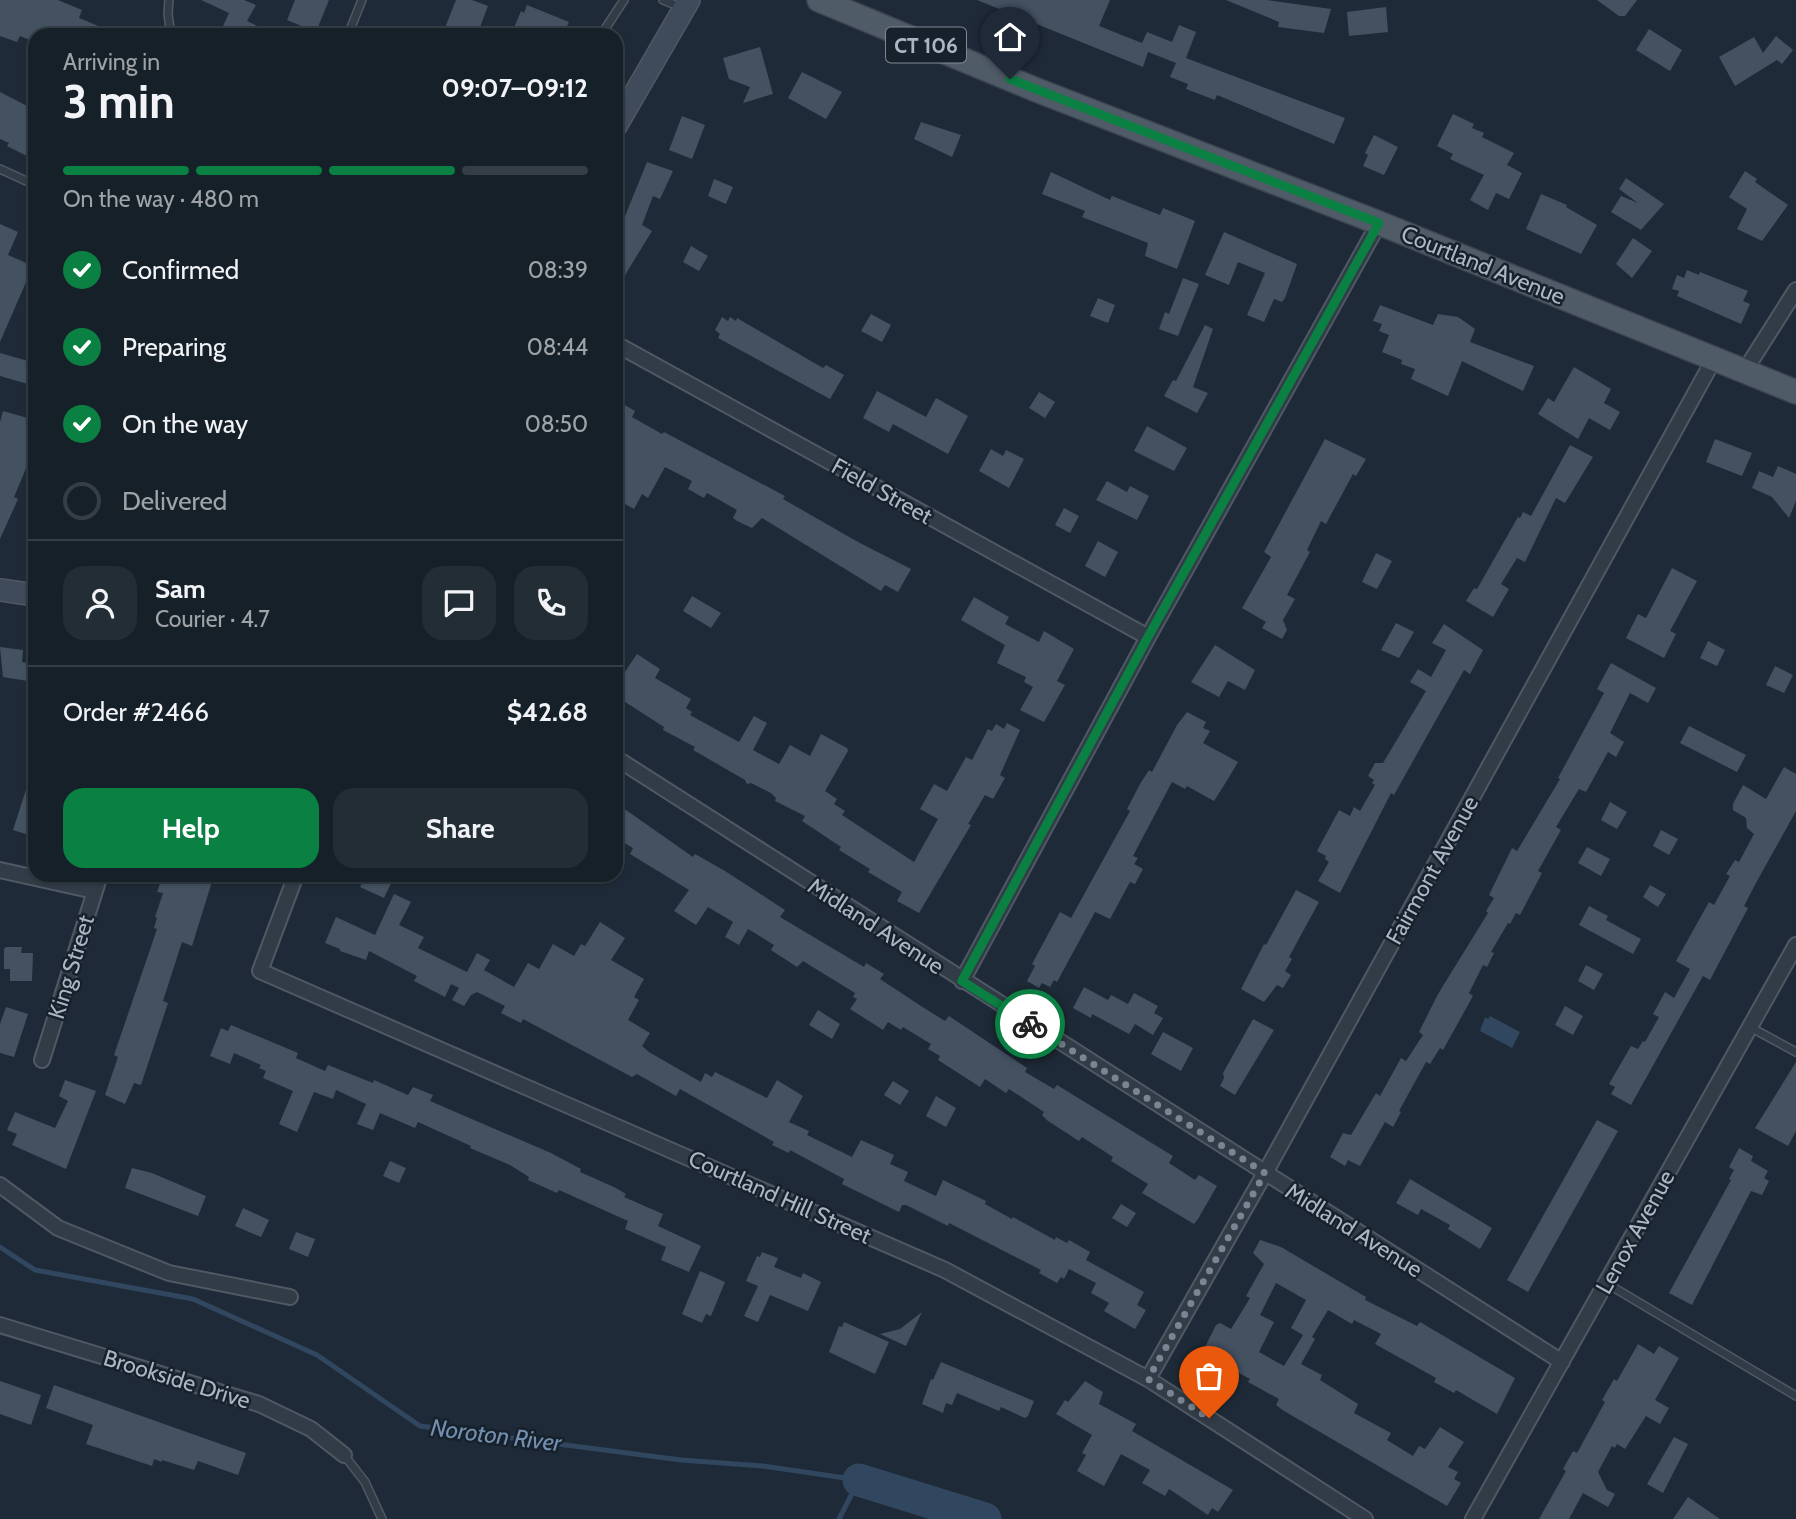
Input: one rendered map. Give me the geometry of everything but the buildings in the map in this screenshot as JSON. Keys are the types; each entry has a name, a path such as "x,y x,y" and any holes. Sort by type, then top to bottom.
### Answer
{"main road":[{"name":"Courtland Avenue","path":"819,0 1034,89 1379,223 1796,392"}],"street":[{"path":"623,113 686,4"},
{"path":"962,981 1148,637 1379,223"},
{"path":"1744,372 1796,290"},
{"name":"Field Street","path":"623,348 1148,637"},
{"name":"Fairmont Avenue","path":"1148,1379 1265,1173 1714,359"},
{"path":"0,590 28,594"},
{"name":"Midland Avenue","path":"623,763 1562,1362"},
{"path":"0,870 28,876"},
{"path":"54,882 94,891"},
{"name":"King Street","path":"42,1060 97,882"},
{"name":"Courtland Hill Street","path":"293,882 260,971 945,1270 1148,1379 1365,1519"},
{"name":"Lenox Avenue","path":"1473,1519 1796,945"},
{"path":"0,1185 58,1227 169,1273 290,1297"},
{"name":"Brookside Drive","path":"0,1325 258,1404 311,1429 344,1455"}],"lane":[{"path":"169,0 167,14 170,28"},
{"path":"351,28 362,0"},
{"path":"606,28 624,0"},
{"path":"663,0 686,4"},
{"path":"0,169 28,182"},
{"path":"1750,1027 1796,1052"},
{"path":"1606,1283 1796,1396"},
{"path":"344,1455 365,1482 382,1519"}],"water":[{"path":"1490,1016 1520,1032 1512,1048 1480,1031 1485,1017 1488,1019"}],"waterway":[{"name":"Noroton River","path":"0,1247 35,1270 193,1299 317,1355 420,1426 681,1460 763,1466 859,1480 839,1519"},
{"name":"Noroton River","path":"859,1480 985,1519"}],"way so far":[{"path":"1030,1024 1265,1173 1148,1379 1209,1418"}],"route":[{"path":"1010,79 1379,223 1148,637 962,981 1030,1024"}]}
